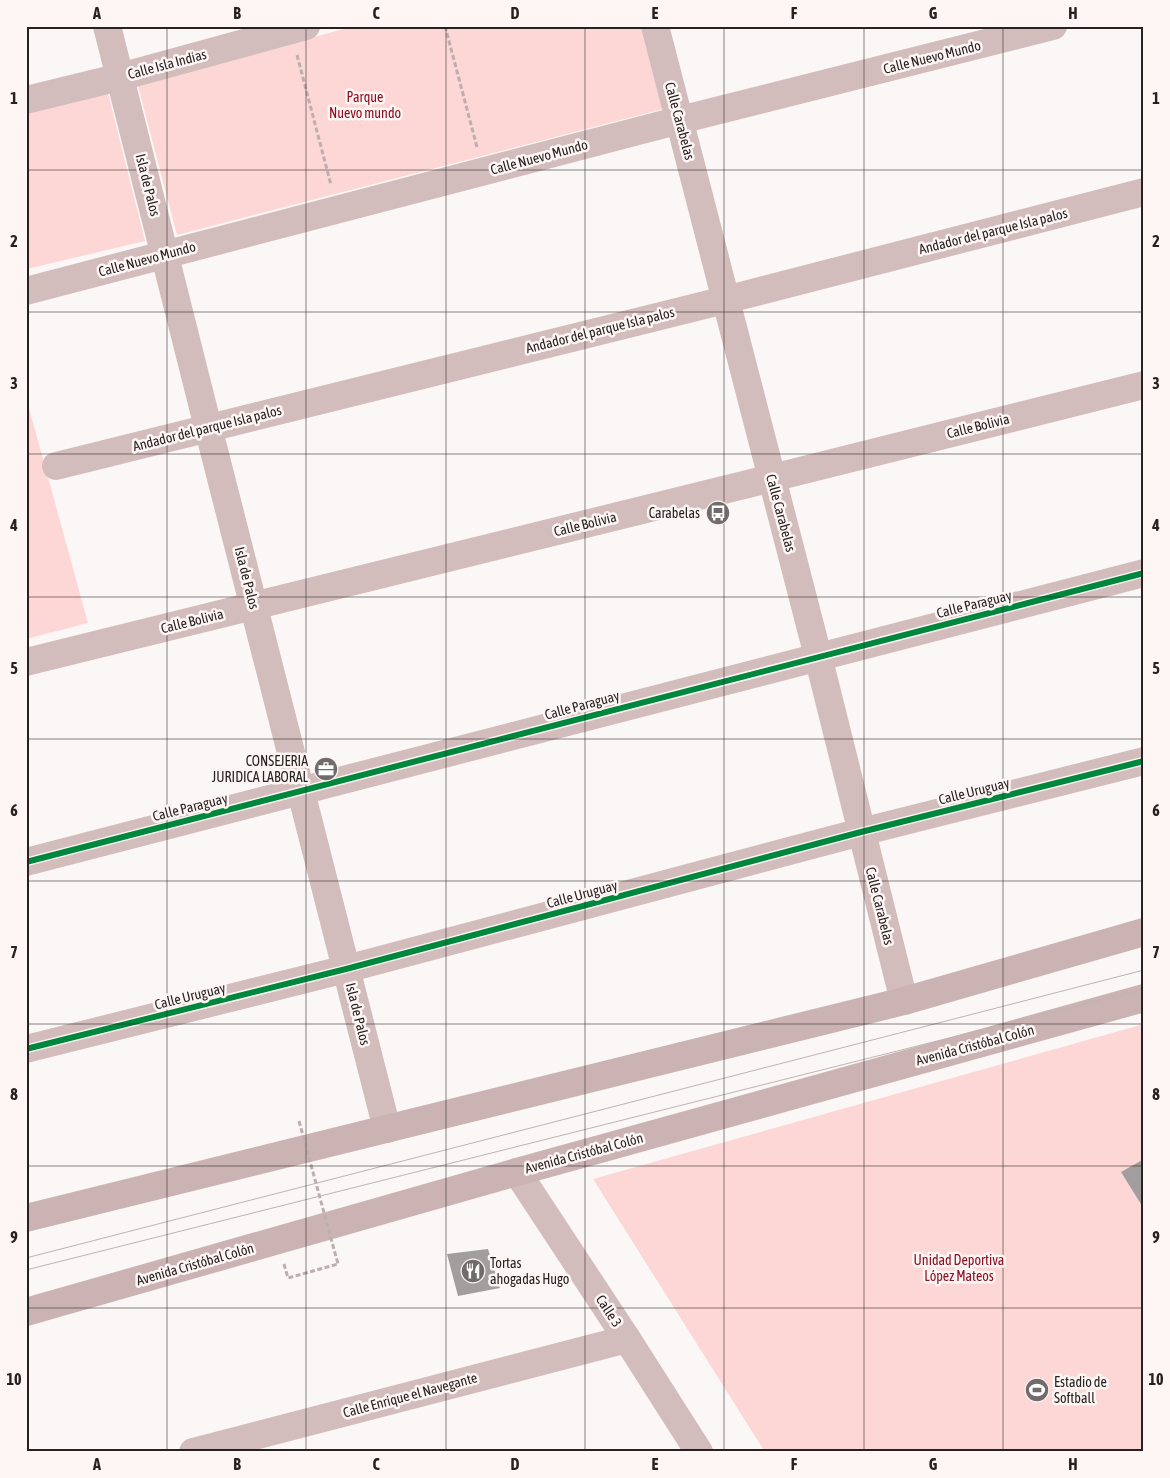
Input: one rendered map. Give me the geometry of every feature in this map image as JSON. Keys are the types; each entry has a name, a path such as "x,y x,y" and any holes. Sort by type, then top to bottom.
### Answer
{"main road":[{"path":"26,1218 904,1001 1144,932"},
{"name":"Avenida Cristóbal Colón","path":"26,1312 517,1172 1144,998"}],"street":[{"name":"Isla de Palos","path":"107,26 388,1129"},
{"name":"Calle Carabelas","path":"655,26 818,656 904,1001"},
{"name":"Calle Nuevo Mundo","path":"26,291 680,120 1053,26"},
{"name":"Calle Isla Indias","path":"26,100 120,77 298,28"},
{"name":"Andador del parque Isla palos","path":"56,466 725,300 1144,192"},
{"name":"Calle Bolivia","path":"26,662 1144,385"},
{"name":"Calle Paraguay","path":"26,862 1144,573"},
{"name":"Calle Uruguay","path":"26,1050 346,969 861,832 1144,761"},
{"name":"Calle 3","path":"517,1172 699,1452"},
{"name":"Calle Enrique el Navegante","path":"193,1452 627,1339"}],"path":[{"path":"445,26 483,172"},
{"path":"298,28 337,210"},
{"path":"288,1278 338,1264 299,1121"}],"green space":[{"name":"Parque Nuevo mundo","path":"354,26 641,26 663,109 177,235 138,86"},
{"path":"108,93 145,241 27,269 26,113"},
{"path":"26,397 88,623 26,639"},
{"name":"Unidad Deportiva López Mateos","path":"1144,1024 1144,1452 765,1452 593,1179"}],"building":[{"path":"1144,1159 1144,1209 1121,1172"},
{"name":"Tortas ahogadas Hugo","path":"488,1249 500,1288 458,1296 447,1254"}],"tram line":[{"path":"26,1258 1144,970"},
{"path":"26,1270 1144,989"}],"cycle path":[{"path":"26,862 1144,573"},
{"path":"26,1049 346,969 861,832 1144,761"}],"place":[{"name":"Carabelas","path":"718,513"},
{"name":"CONSEJERIA JURIDICA LABORAL","path":"326,769"},
{"name":"Tortas ahogadas Hugo","path":"473,1271"},
{"name":"Estadio de Softball","path":"1037,1390"}]}
